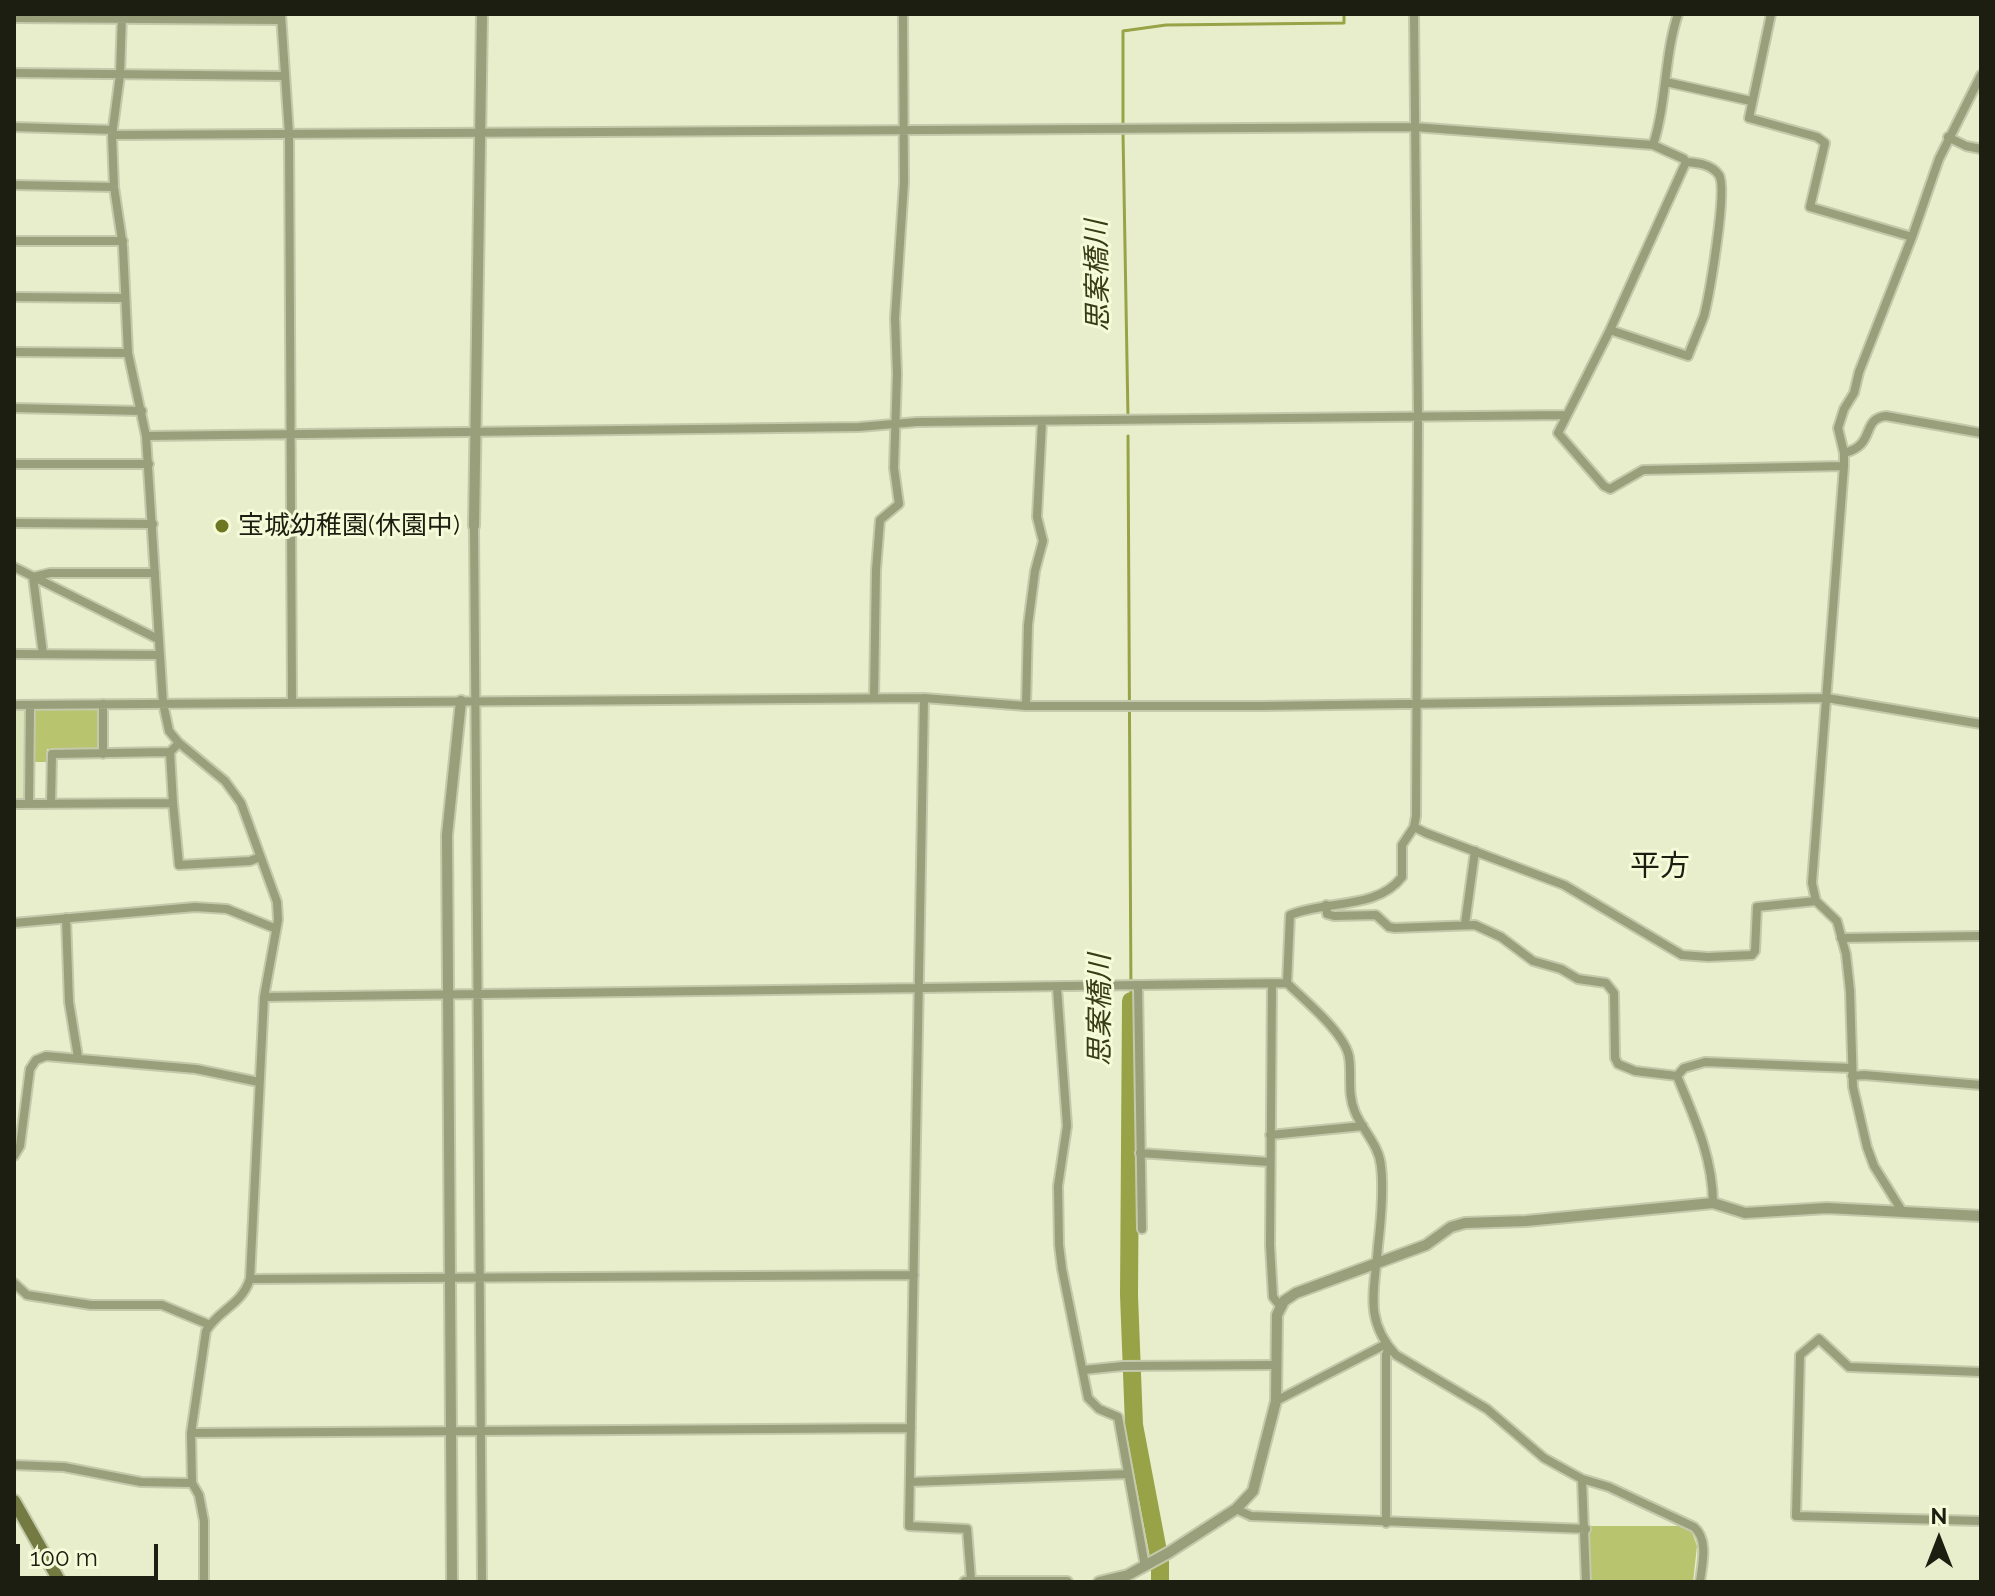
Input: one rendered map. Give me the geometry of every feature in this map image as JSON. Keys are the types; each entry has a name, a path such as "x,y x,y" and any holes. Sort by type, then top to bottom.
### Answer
{"main road":[{"path":"14,1501 60,1582"}],"street":[{"path":"482,14 474,526 482,1582"},
{"path":"874,698 880,520 899,504 894,468 897,424 895,318 903,207 903,14"},
{"path":"1414,14 1418,417 1414,827 1402,845 1400,881 1379,895 1355,903 1313,906 1290,915 1287,983 1344,1042 1349,1055 1349,1092 1354,1109 1376,1146 1381,1167 1372,1296 1373,1312 1387,1346 1396,1355 1487,1409 1544,1458 1582,1479 1609,1487 1699,1532 1703,1552 1700,1582"},
{"path":"1653,145 1666,82 1670,40 1678,14"},
{"path":"1771,14 1748,115 1751,120 1817,137 1825,143 1810,207 1912,237"},
{"path":"122,17 120,75 112,132 114,187 123,241 128,353 142,411 149,464 163,703 169,731 232,790 246,814 278,911 264,997 250,1279 240,1300 210,1325 203,1344 191,1433 192,1483 199,1495 204,1521 204,1582"},
{"path":"14,18 281,17 289,134 292,702"},
{"path":"14,73 285,76"},
{"path":"1902,1211 1874,1166 1851,1072 1847,962 1837,921 1816,901 1812,883 1844,466 1838,428 1844,409 1854,393 1859,372 1948,137 1981,75"},
{"path":"1666,82 1751,101"},
{"path":"14,127 112,132 289,134 1414,127 1653,145 1686,162 1709,166 1718,174 1722,191 1712,277 1703,316 1688,356 1610,330"},
{"path":"1948,137 1981,149"},
{"path":"1686,162 1610,330 1558,433 1610,489 1643,470 1844,466"},
{"path":"14,185 114,187"},
{"path":"14,241 123,241"},
{"path":"14,297 125,298"},
{"path":"14,352 128,353"},
{"path":"14,408 142,411"},
{"path":"146,436 1567,415"},
{"path":"1844,453 1857,450 1863,444 1877,417 1981,433"},
{"path":"1026,706 1029,616 1043,541 1037,517 1042,422"},
{"path":"14,464 149,464"},
{"path":"14,523 153,524"},
{"path":"14,567 158,639"},
{"path":"33,577 50,573 155,573"},
{"path":"33,577 43,654"},
{"path":"14,654 158,655"},
{"path":"924,698 909,1526 967,1529 968,1581 1067,1582"},
{"path":"14,705 924,698 1026,706 1261,706 1827,698 1981,724"},
{"path":"452,1582 447,835 461,701"},
{"path":"103,704 103,754"},
{"path":"29,804 30,705"},
{"path":"51,804 52,754 170,752 179,743"},
{"path":"170,752 179,865 250,861 260,857"},
{"path":"14,804 173,803"},
{"path":"1414,827 1564,885 1682,955 1752,955 1755,951 1757,907 1816,901"},
{"path":"1465,924 1475,851"},
{"path":"1326,905 1327,914 1376,915 1389,927 1395,928 1475,925 1501,937 1533,961 1561,969 1578,979 1606,983 1614,993 1615,1058 1618,1064 1635,1071 1677,1076"},
{"path":"14,923 195,907 238,913 274,928"},
{"path":"66,918 69,1002 78,1057"},
{"path":"1841,938 1981,936"},
{"path":"264,997 1287,983"},
{"path":"1272,985 1269,1162 1271,1283 1273,1297 1281,1307"},
{"path":"1137,986 1142,1229"},
{"path":"1057,988 1067,1126 1057,1209 1062,1269 1088,1398 1099,1409 1118,1417 1145,1566"},
{"path":"14,1156 20,1146 30,1069 36,1060 46,1056 196,1069 259,1082"},
{"path":"1677,1076 1684,1068 1705,1062 1981,1085"},
{"path":"1677,1076 1702,1137 1711,1172 1713,1203"},
{"path":"1270,1135 1363,1126"},
{"path":"1140,1153 1269,1162"},
{"path":"1099,1582 1128,1575 1168,1553 1236,1509 1253,1491 1276,1401 1277,1315 1284,1301 1296,1293 1426,1245 1451,1227 1465,1223 1526,1221 1713,1203 1745,1213 1827,1208 1981,1216"},
{"path":"250,1279 914,1275"},
{"path":"14,1283 27,1295 91,1305 162,1305 210,1325"},
{"path":"1981,1372 1849,1367 1819,1339 1800,1355 1796,1516 1981,1521"},
{"path":"1276,1401 1387,1346"},
{"path":"1386,1523 1387,1346"},
{"path":"1084,1370 1140,1365 1276,1365"},
{"path":"191,1433 911,1428"},
{"path":"14,1465 64,1467 141,1482 192,1483"},
{"path":"910,1482 1128,1474"},
{"path":"1582,1479 1586,1582"},
{"path":"1236,1509 1251,1516 1586,1529"}],"shaded area":[{"path":"14,710 27,710 23,799 14,799"}],"green space":[{"path":"95,707 99,711 97,749 47,749 46,762 32,762 32,708"},
{"path":"1590,1526 1680,1526 1692,1532 1697,1546 1693,1582 1590,1582"}],"waterway":[{"path":"1123,124 1123,31 1166,25 1344,23 1344,14"},
{"name":"思案橋川","path":"1123,133 1128,418"},
{"name":"思案橋川","path":"1128,436 1131,1001"},
{"name":"思案橋川","path":"1131,1001 1129,1295 1134,1425 1160,1562 1160,1582"}],"place":[{"name":"宝城幼稚園(休園中)","path":"222,526"}],"district":[{"name":"平方","path":"1660,867"}]}
